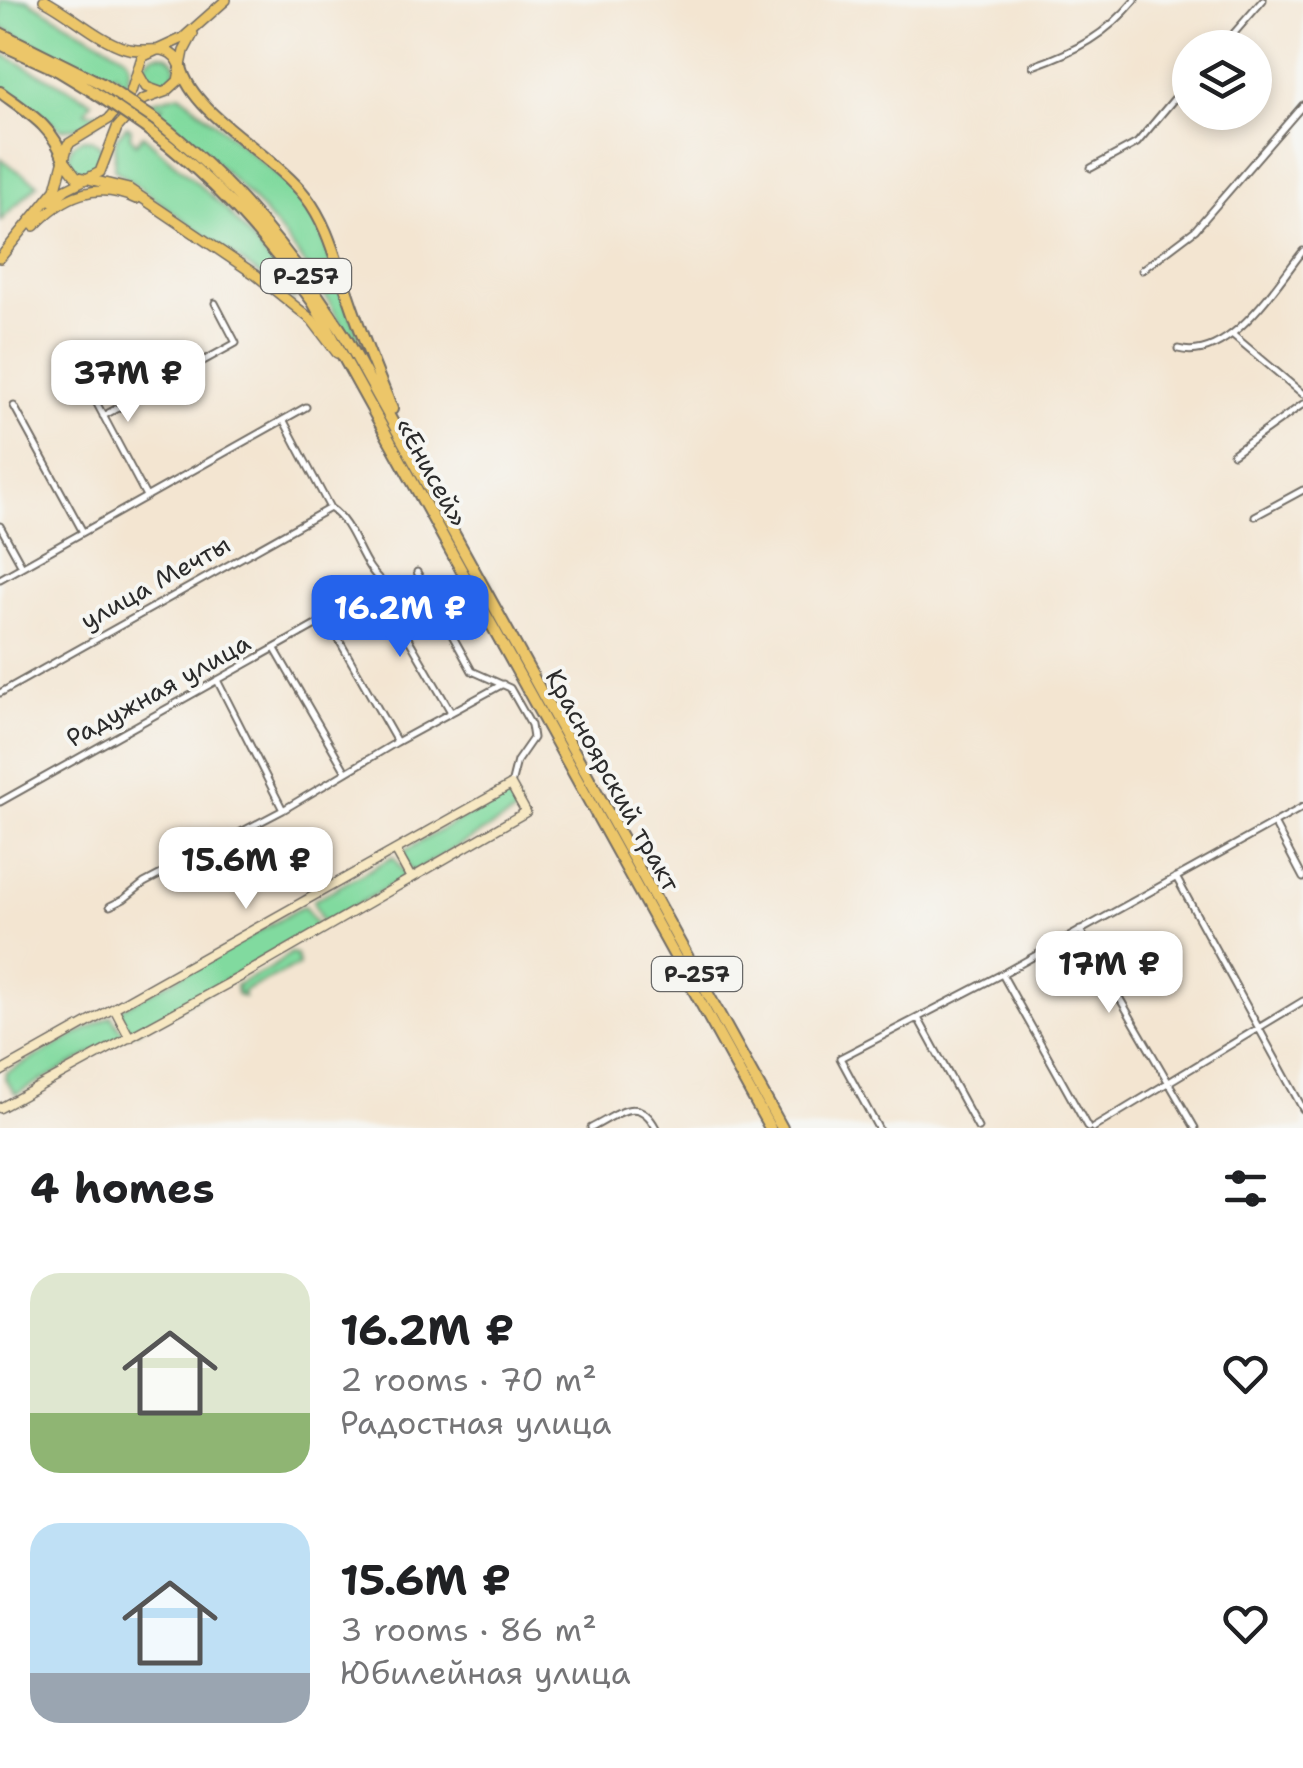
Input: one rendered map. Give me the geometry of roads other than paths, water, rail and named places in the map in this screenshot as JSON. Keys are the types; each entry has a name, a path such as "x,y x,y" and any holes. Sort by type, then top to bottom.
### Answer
{"highway":[{"name":"Красноярский тракт","path":"0,33 99,88 220,176 288,252 346,338 782,1128"},
{"name":"Р-257","path":"0,44 99,88"},
{"path":"181,67 191,94 291,178 310,201 330,244 367,352 416,465"},
{"path":"0,92 50,130 58,140 64,160"},
{"name":"«Енисей»","path":"150,124 212,181 277,254 313,302 770,1128"}],"main road":[{"path":"44,0 121,48 170,51 181,67"},
{"path":"0,258 56,189 68,144 109,119 131,92 140,62 151,50 183,38 226,0"},
{"path":"0,266 55,197 104,168 111,137 142,100 178,82 190,38 212,12"},
{"path":"138,73 146,87 160,92"},
{"path":"82,135 95,137 107,152"},
{"path":"64,160 76,176 129,189 267,283 312,320 377,415"},
{"path":"36,223 64,200 94,190 126,194 162,211"},
{"path":"0,1072 511,785 526,812 0,1108"},
{"path":"396,851 411,878"},
{"path":"114,1008 130,1038"}],"street":[{"path":"1033,66 1075,52 1092,41 1135,0"},
{"path":"1237,30 1263,0"},
{"path":"1090,168 1136,144 1172,101"},
{"path":"1142,270 1196,230 1303,105"},
{"path":"1178,349 1195,351 1233,335 1303,251"},
{"path":"103,416 236,344 215,302"},
{"path":"1233,335 1303,394"},
{"path":"79,370 146,496"},
{"path":"1233,454 1303,404"},
{"path":"14,406 83,532"},
{"path":"0,579 306,407"},
{"path":"284,421 330,508"},
{"path":"1255,516 1303,490"},
{"name":"Радужная улица","path":"0,802 388,585 373,574 341,515 330,508"},
{"name":"улица Мечты","path":"0,693 330,508"},
{"path":"0,526 22,566"},
{"path":"417,572 472,671 510,688 532,724 533,738 517,762 511,785"},
{"path":"380,590 452,712"},
{"path":"327,619 397,742"},
{"path":"275,649 346,772"},
{"path":"217,680 283,810"},
{"path":"110,906 156,876 186,864 503,684"},
{"path":"878,1128 840,1058 1002,974 1303,807"},
{"path":"1274,823 1303,878"},
{"path":"1176,877 1303,1109"},
{"path":"1080,930 1195,1128"},
{"path":"1002,974 1090,1128 1303,1002"},
{"path":"918,1018 978,1128"},
{"path":"591,1128 633,1108 642,1108 656,1128"}]}
